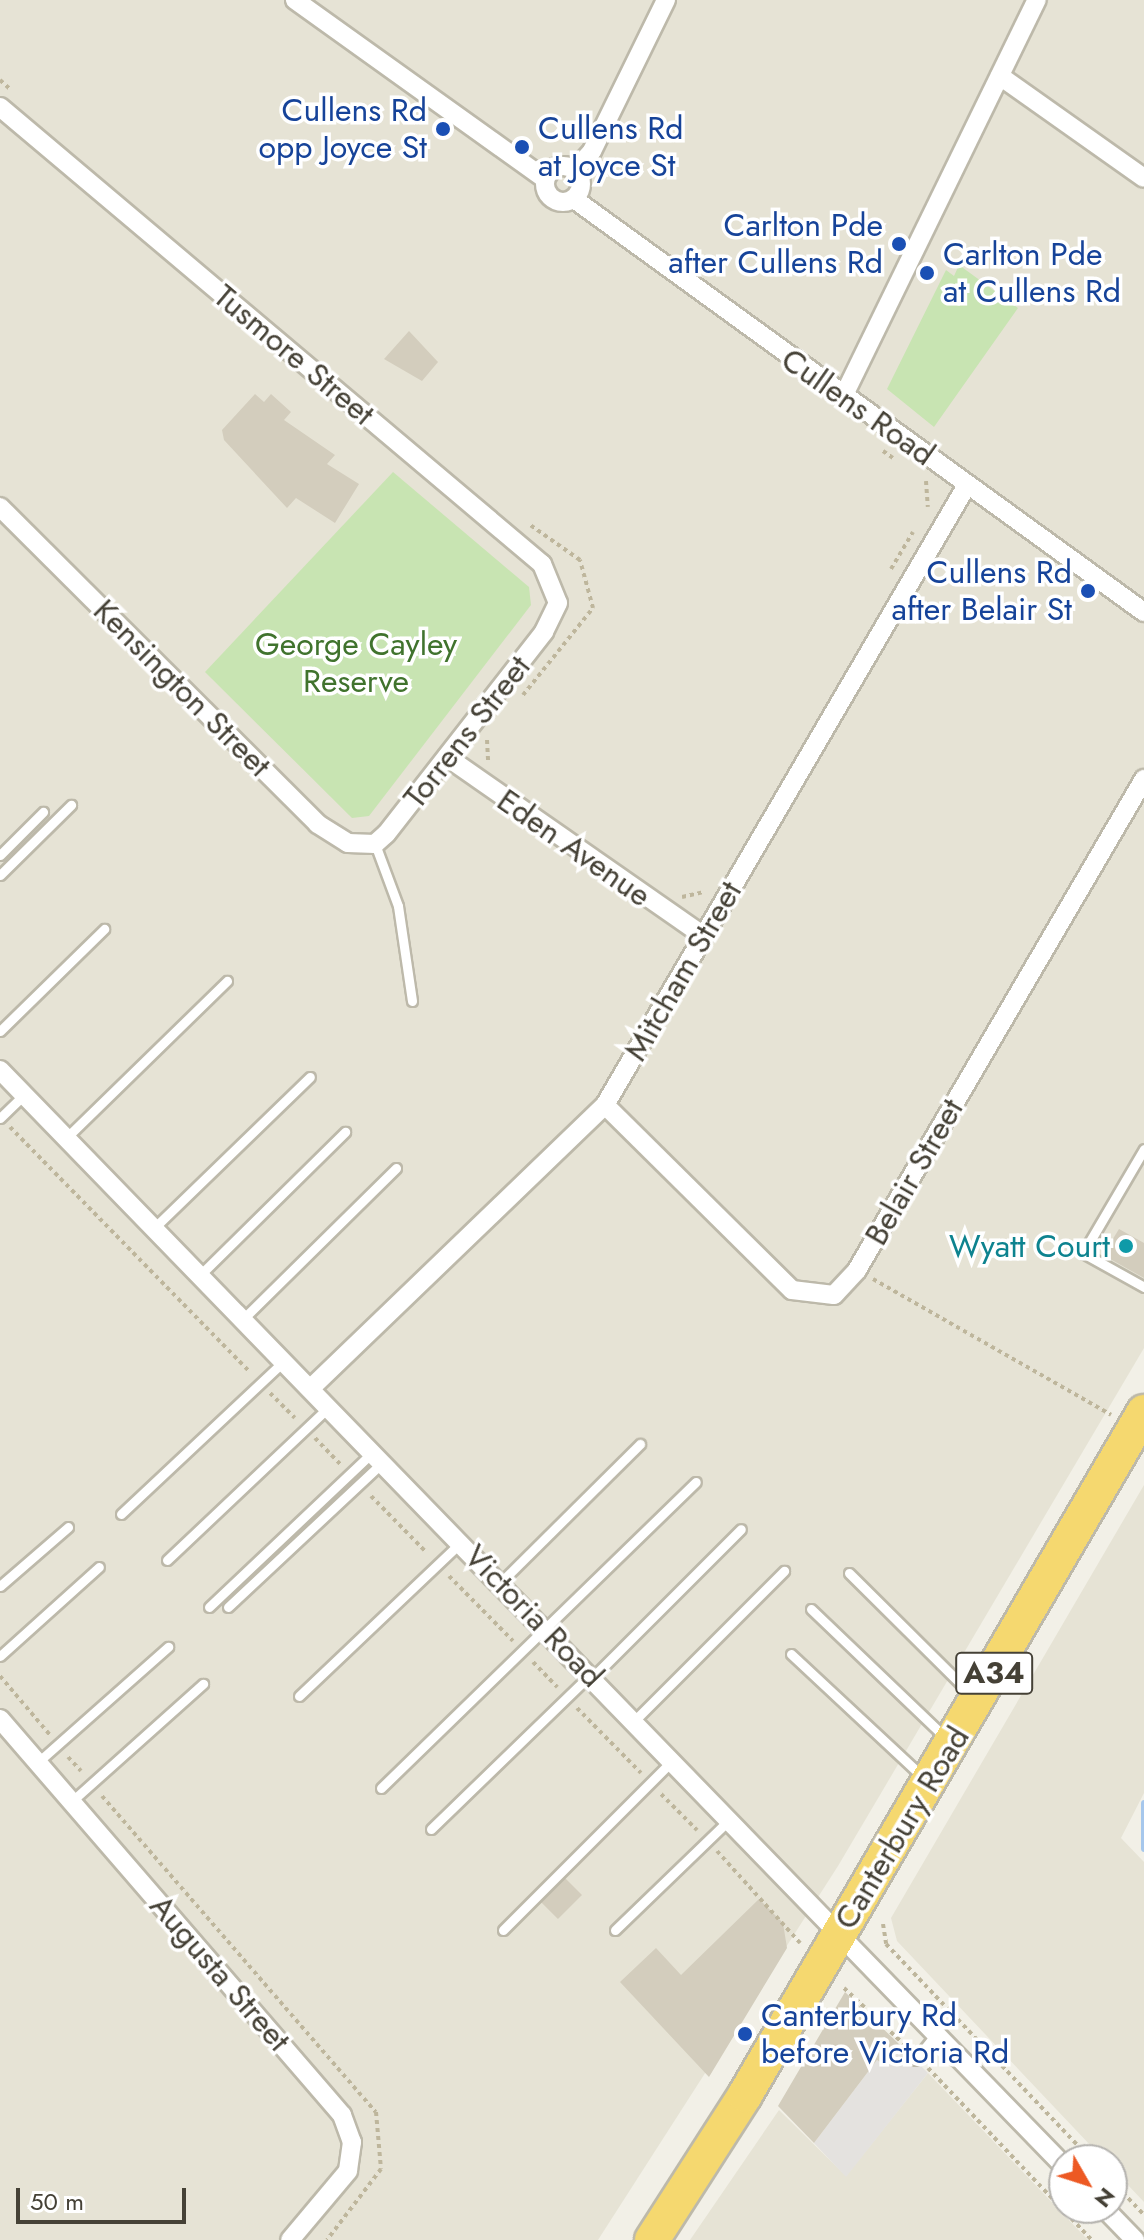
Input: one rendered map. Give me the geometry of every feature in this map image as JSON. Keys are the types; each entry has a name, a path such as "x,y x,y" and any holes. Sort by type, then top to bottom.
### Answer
{"highway":[{"name":"Canterbury Road","path":"652,2240 978,1701 1127,1414"}],"street":[{"path":"295,0 545,179 555,201 574,199 581,185 575,170"},
{"path":"575,170 592,151 666,0"},
{"path":"843,397 1037,0"},
{"path":"1000,76 1144,178"},
{"name":"Tusmore Street","path":"0,107 542,564 557,588 554,618"},
{"path":"545,179 555,167 575,170"},
{"name":"Cullens Road","path":"574,199 843,397 1144,612"},
{"name":"Mitcham Street","path":"311,1388 605,1105 967,485"},
{"name":"Kensington Street","path":"0,507 318,824 348,843 375,844"},
{"name":"Torrens Street","path":"375,844 447,757 554,618"},
{"name":"Eden Avenue","path":"447,757 704,936"},
{"name":"Belair Street","path":"605,1105 792,1290 834,1295 857,1270 1144,779"},
{"name":"Victoria Road","path":"0,1070 731,1818 1048,2149"},
{"name":"Augusta Street","path":"0,1719 349,2127 348,2171 290,2240"},
{"path":"1120,2224 1135,2240"}],"lane":[{"path":"0,875 71,805"},
{"path":"0,855 43,812"},
{"path":"375,844 398,906 412,1001"},
{"path":"0,1031 104,929"},
{"path":"66,1138 227,981"},
{"path":"154,1228 310,1077"},
{"path":"0,1117 24,1095"},
{"path":"200,1275 345,1132"},
{"path":"1144,1149 1083,1253 1144,1287"},
{"path":"243,1319 396,1168"},
{"path":"121,1514 284,1361"},
{"path":"167,1560 329,1407"},
{"path":"501,1582 640,1444"},
{"path":"209,1607 350,1474 378,1457"},
{"path":"228,1607 359,1484 378,1457"},
{"path":"381,1788 696,1482"},
{"path":"0,1586 68,1527"},
{"path":"431,1829 741,1529"},
{"path":"299,1696 461,1542"},
{"path":"0,1656 99,1567"},
{"path":"635,1720 784,1571"},
{"path":"849,1573 978,1701"},
{"path":"811,1609 952,1745"},
{"path":"38,1762 168,1647"},
{"path":"791,1654 929,1784"},
{"path":"72,1801 203,1684"},
{"path":"503,1930 673,1760"},
{"path":"615,1930 731,1818"},
{"path":"916,2059 937,2033"}],"path":[{"path":"0,1117 350,1474"},
{"path":"857,1270 1127,1414"},
{"path":"359,1484 708,1841 800,1943"},
{"path":"883,1924 886,1944 1077,2144"},
{"path":"844,1988 1092,2240"},
{"path":"1128,2198 1144,2215"}],"shaded area":[{"path":"0,0 1144,0 1144,1348 838,1866 598,2240 0,2240"},
{"path":"1144,1485 1144,1793 1121,1838 1144,1862 1144,2202 1128,2185 1128,2144 1089,2144 897,1941 891,1918"},
{"path":"899,2044 928,2073 846,2177 814,2143 877,2060 884,2064"},
{"path":"928,2073 1048,2198 1048,2224 1073,2224 1088,2240 690,2240 779,2110 846,2176"}],"green space":[{"path":"959,265 1018,308 934,427 887,389 946,270 954,276"},
{"name":"George Cayley Reserve","path":"393,472 529,587 531,605 369,816 352,818 205,672"}],"building":[{"path":"409,331 438,362 422,381 384,359"},
{"path":"255,394 264,402 271,394 291,412 284,420 335,455 327,464 359,484 335,523 296,498 287,508 224,440 222,430"},
{"name":"Wyatt Court","path":"1119,1229 1144,1243 1144,1278 1103,1255"},
{"path":"565,1878 582,1895 558,1919 541,1902"},
{"path":"759,1899 783,1923 787,1948 709,2077 620,1982 656,1948 681,1975"},
{"path":"845,1992 899,2044 883,2064 877,2060 814,2143 778,2106"}],"waterway":[{"path":"1144,1803 1144,1848"}],"place":[{"name":"Cullens Rd opp Joyce St","path":"443,129"},
{"name":"Cullens Rd at Joyce St","path":"522,147"},
{"name":"Carlton Pde after Cullens Rd","path":"899,244"},
{"name":"Carlton Pde at Cullens Rd","path":"927,273"},
{"name":"Cullens Rd after Belair St","path":"1088,591"},
{"name":"Wyatt Court","path":"1126,1246"},
{"name":"Canterbury Rd before Victoria Rd","path":"745,2034"}]}
